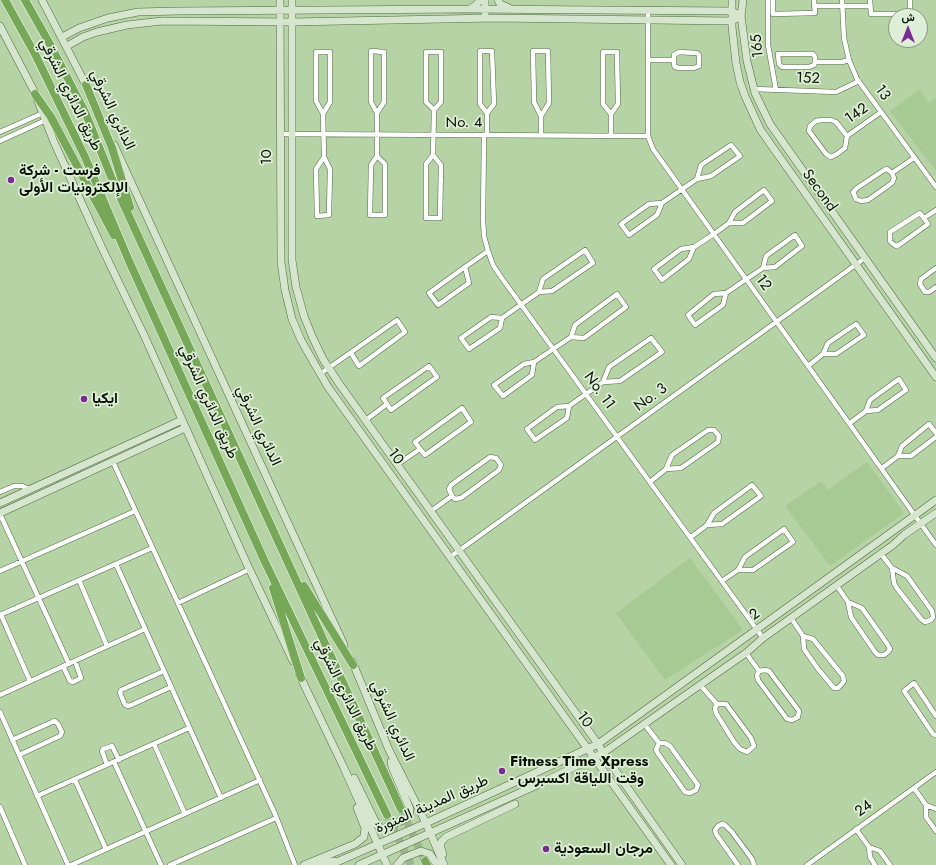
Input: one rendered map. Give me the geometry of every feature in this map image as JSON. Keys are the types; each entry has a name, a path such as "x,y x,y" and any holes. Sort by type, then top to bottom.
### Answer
{"highway":[{"name":"طريق الدائري الشرقي","path":"5,0 35,54 82,150 129,261 265,562 387,814"},
{"name":"طريق الدائري الشرقي","path":"25,0 85,112 112,179 401,809"},
{"path":"86,85 112,148 139,238"},
{"path":"35,94 105,221 129,261"},
{"path":"287,558 353,665"},
{"path":"265,562 301,678"}],"street":[{"name":"الدائري الشرقي","path":"42,0 86,85 353,665 389,750 426,823 444,865"},
{"name":"10","path":"280,0 280,255 285,290 292,319 301,340 320,374 671,865"},
{"name":"10","path":"292,0 292,255 296,287 304,316 312,336 329,368 598,744 682,865"},
{"path":"469,9 476,5 480,0"},
{"path":"485,0 485,18"},
{"path":"494,0 494,18"},
{"path":"498,0 500,4 513,10"},
{"name":"Second","path":"732,0 735,58 740,82 760,129 936,377"},
{"name":"Second","path":"742,0 741,16 747,61 754,89 770,124 936,358"},
{"name":"165","path":"768,0 768,45 776,90"},
{"path":"773,0 773,14 815,13 814,0"},
{"name":"13","path":"842,0 844,38 848,60 859,81 936,187"},
{"path":"870,0 871,14 910,14 910,0"},
{"path":"814,6 870,6"},
{"path":"62,37 108,18 138,12 469,9 648,10 732,11 741,16"},
{"name":"12","path":"648,10 648,136 653,149 936,545"},
{"path":"67,46 83,37 97,32 140,23 162,21 292,22 494,18 732,21 741,16"},
{"path":"0,26 35,94"},
{"path":"323,114 330,102 330,52 316,52 316,101 323,114 324,157 330,169 329,215 317,216 316,169 324,157"},
{"path":"377,113 370,102 371,52 384,52 384,102 377,113 377,156 372,165 370,215 385,215 385,164 377,156"},
{"path":"433,155 441,165 440,218 426,218 426,164 433,155 434,110 441,102 441,52 426,52 426,102 434,110"},
{"path":"480,52 492,52 494,104 487,113 480,104 480,52"},
{"path":"540,116 549,103 548,52 533,52 534,102 540,116 542,135"},
{"path":"611,114 603,104 603,52 617,52 618,104 611,114 611,135"},
{"path":"677,52 696,53 698,55 699,65 694,68 679,68 674,66 673,60 674,55 677,52"},
{"path":"815,62 815,57 813,54 778,54 779,64 782,67 809,67 814,65 815,62 842,62 848,60"},
{"path":"648,60 673,60"},
{"name":"152","path":"754,89 836,92 859,81"},
{"name":"142","path":"847,136 881,112"},
{"name":"No. 11","path":"487,113 483,220 484,236 497,271 763,638"},
{"path":"0,132 47,115"},
{"path":"0,141 47,115"},
{"path":"47,115 102,248 144,335 185,428 344,768 387,865"},
{"path":"831,120 836,122 847,136 845,148 831,157 826,154 809,131 810,126 816,121 831,120"},
{"name":"No. 4","path":"280,134 648,136"},
{"path":"662,203 657,215 629,235 620,224 649,204 662,203 697,179 711,176 740,156 731,145 701,165 697,179"},
{"path":"892,173 914,158"},
{"path":"887,169 892,173 894,178 892,183 868,200 861,201 856,199 853,192 857,188 884,170 887,169"},
{"path":"694,247 690,259 662,280 654,269 681,249 694,247 714,234 729,223 735,212 764,190 772,201 743,223 729,223"},
{"path":"924,218 936,210"},
{"path":"920,213 924,218 928,224 898,245 896,246 890,241 890,232 920,213"},
{"path":"726,293 723,305 695,325 688,315 714,294 726,293 763,268 775,267 802,246 795,235 766,256 763,268"},
{"path":"465,267 468,283 438,305 429,293 488,250"},
{"path":"502,318 500,328 469,349 460,338 491,317 502,318 540,292 552,291 593,263 584,250 543,279 540,292"},
{"name":"No. 3","path":"450,557 865,258"},
{"path":"936,268 921,278 920,284 925,292 929,292 936,287"},
{"path":"534,362 532,375 503,396 494,385 524,364 534,362 571,337 575,325 617,294 626,307 584,338 571,337"},
{"path":"320,374 397,320 405,332 359,366 351,353"},
{"path":"808,366 823,354 828,343 856,324 864,335 836,354 823,354"},
{"path":"569,406 567,418 535,440 527,429 557,407 569,406 603,382 620,381 662,352 651,338 609,367 603,382"},
{"path":"428,366 437,378 391,410 387,404 383,398 428,366"},
{"path":"850,424 866,411 870,400 898,379 906,390 878,410 866,411"},
{"path":"366,420 387,404"},
{"path":"462,408 471,422 425,456 420,449 415,442 462,408"},
{"path":"0,502 182,420"},
{"path":"882,468 898,456 902,446 929,424 936,433"},
{"path":"69,664 0,513 185,428"},
{"path":"650,482 666,469 672,455 708,430 714,430 719,436 718,442 681,468 666,469"},
{"path":"898,456 910,456 936,437"},
{"path":"398,464 420,449"},
{"path":"490,457 496,458 501,465 499,470 461,498 455,499 452,496 449,489 451,485 490,457"},
{"path":"113,462 260,780 295,865"},
{"path":"690,537 707,525 714,513 752,485 761,496 722,524 707,525"},
{"path":"0,492 14,486 22,486 29,489"},
{"path":"431,511 452,496"},
{"name":"2","path":"588,748 598,744 758,630 936,500"},
{"path":"0,571 135,510"},
{"name":"2","path":"594,758 645,725 700,686 763,638 936,513"},
{"path":"722,581 738,570 745,557 784,529 793,542 754,570 738,570"},
{"path":"30,682 0,615 152,548"},
{"path":"881,554 892,568 907,576 932,611 933,617 931,620 926,622 921,620 896,587 892,568"},
{"path":"116,564 221,798"},
{"path":"178,603 250,569"},
{"path":"79,580 107,646"},
{"path":"837,586 848,602 851,617 875,652 878,655 884,655 890,649 888,645 862,608 848,602"},
{"path":"791,618 803,636 804,649 829,684 834,688 838,688 844,681 843,676 813,639 803,636"},
{"path":"0,695 145,629"},
{"path":"746,652 759,671"},
{"path":"63,666 70,681 73,682 81,678 74,661"},
{"path":"164,671 121,690 120,694 125,705 129,706 171,686"},
{"path":"759,671 770,671 799,711 798,718 792,720 787,719 758,680 757,675 759,671"},
{"path":"936,716 914,683 904,691 936,735"},
{"path":"700,686 717,704 726,704 751,738 754,746 747,752 740,749 722,724 715,708 717,704"},
{"path":"0,712 68,865"},
{"path":"12,740 55,721 62,732 60,736 19,755"},
{"path":"645,725 659,743"},
{"path":"37,796 189,728"},
{"path":"659,743 665,743 670,746 698,785 696,790 690,793 685,792 656,750 659,743"},
{"path":"154,744 185,814"},
{"path":"107,765 102,749 112,746 116,761 161,865"},
{"name":"طريق المدينة المنورة","path":"330,865 426,823 588,748"},
{"path":"344,768 354,778 376,825 381,828 385,828 407,818 410,808 392,767 389,750"},
{"name":"طريق المدينة المنورة","path":"358,865 537,786 594,758"},
{"path":"304,865 355,844 364,837 365,828 346,781 344,768"},
{"name":"24","path":"807,865 813,863 856,829 936,772"},
{"path":"74,780 106,849"},
{"path":"71,865 260,780"},
{"path":"914,788 926,805 926,817 936,831"},
{"path":"448,865 441,848 441,842 446,837 515,804"},
{"path":"926,805 936,808"},
{"path":"0,807 1,813 25,865"},
{"path":"170,865 276,818"},
{"path":"738,865 716,834 715,830 722,824 729,829 752,859 754,865"},
{"path":"856,829 869,847 870,857 875,865"},
{"path":"869,847 880,851 890,865"},
{"path":"398,865 403,858 421,850 430,854 437,865"},
{"path":"314,865 340,860"}],"shaded area":[{"path":"919,89 929,103 936,98 936,171 890,111"},
{"path":"867,462 904,513 830,566 785,506 821,481 828,490"},
{"path":"690,558 743,630 665,680 616,613"}],"tunnel":[{"path":"401,809 425,861"},
{"path":"387,815 411,865"}],"place":[{"name":"فرست - شركة الإلكترونيات الأولى","path":"11,180"},
{"name":"ايكيا","path":"84,399"},
{"name":"Fitness Time Xpress - وقت اللياقة اكسبرس","path":"502,771"},
{"name":"مرجان السعودية","path":"546,849"}]}
